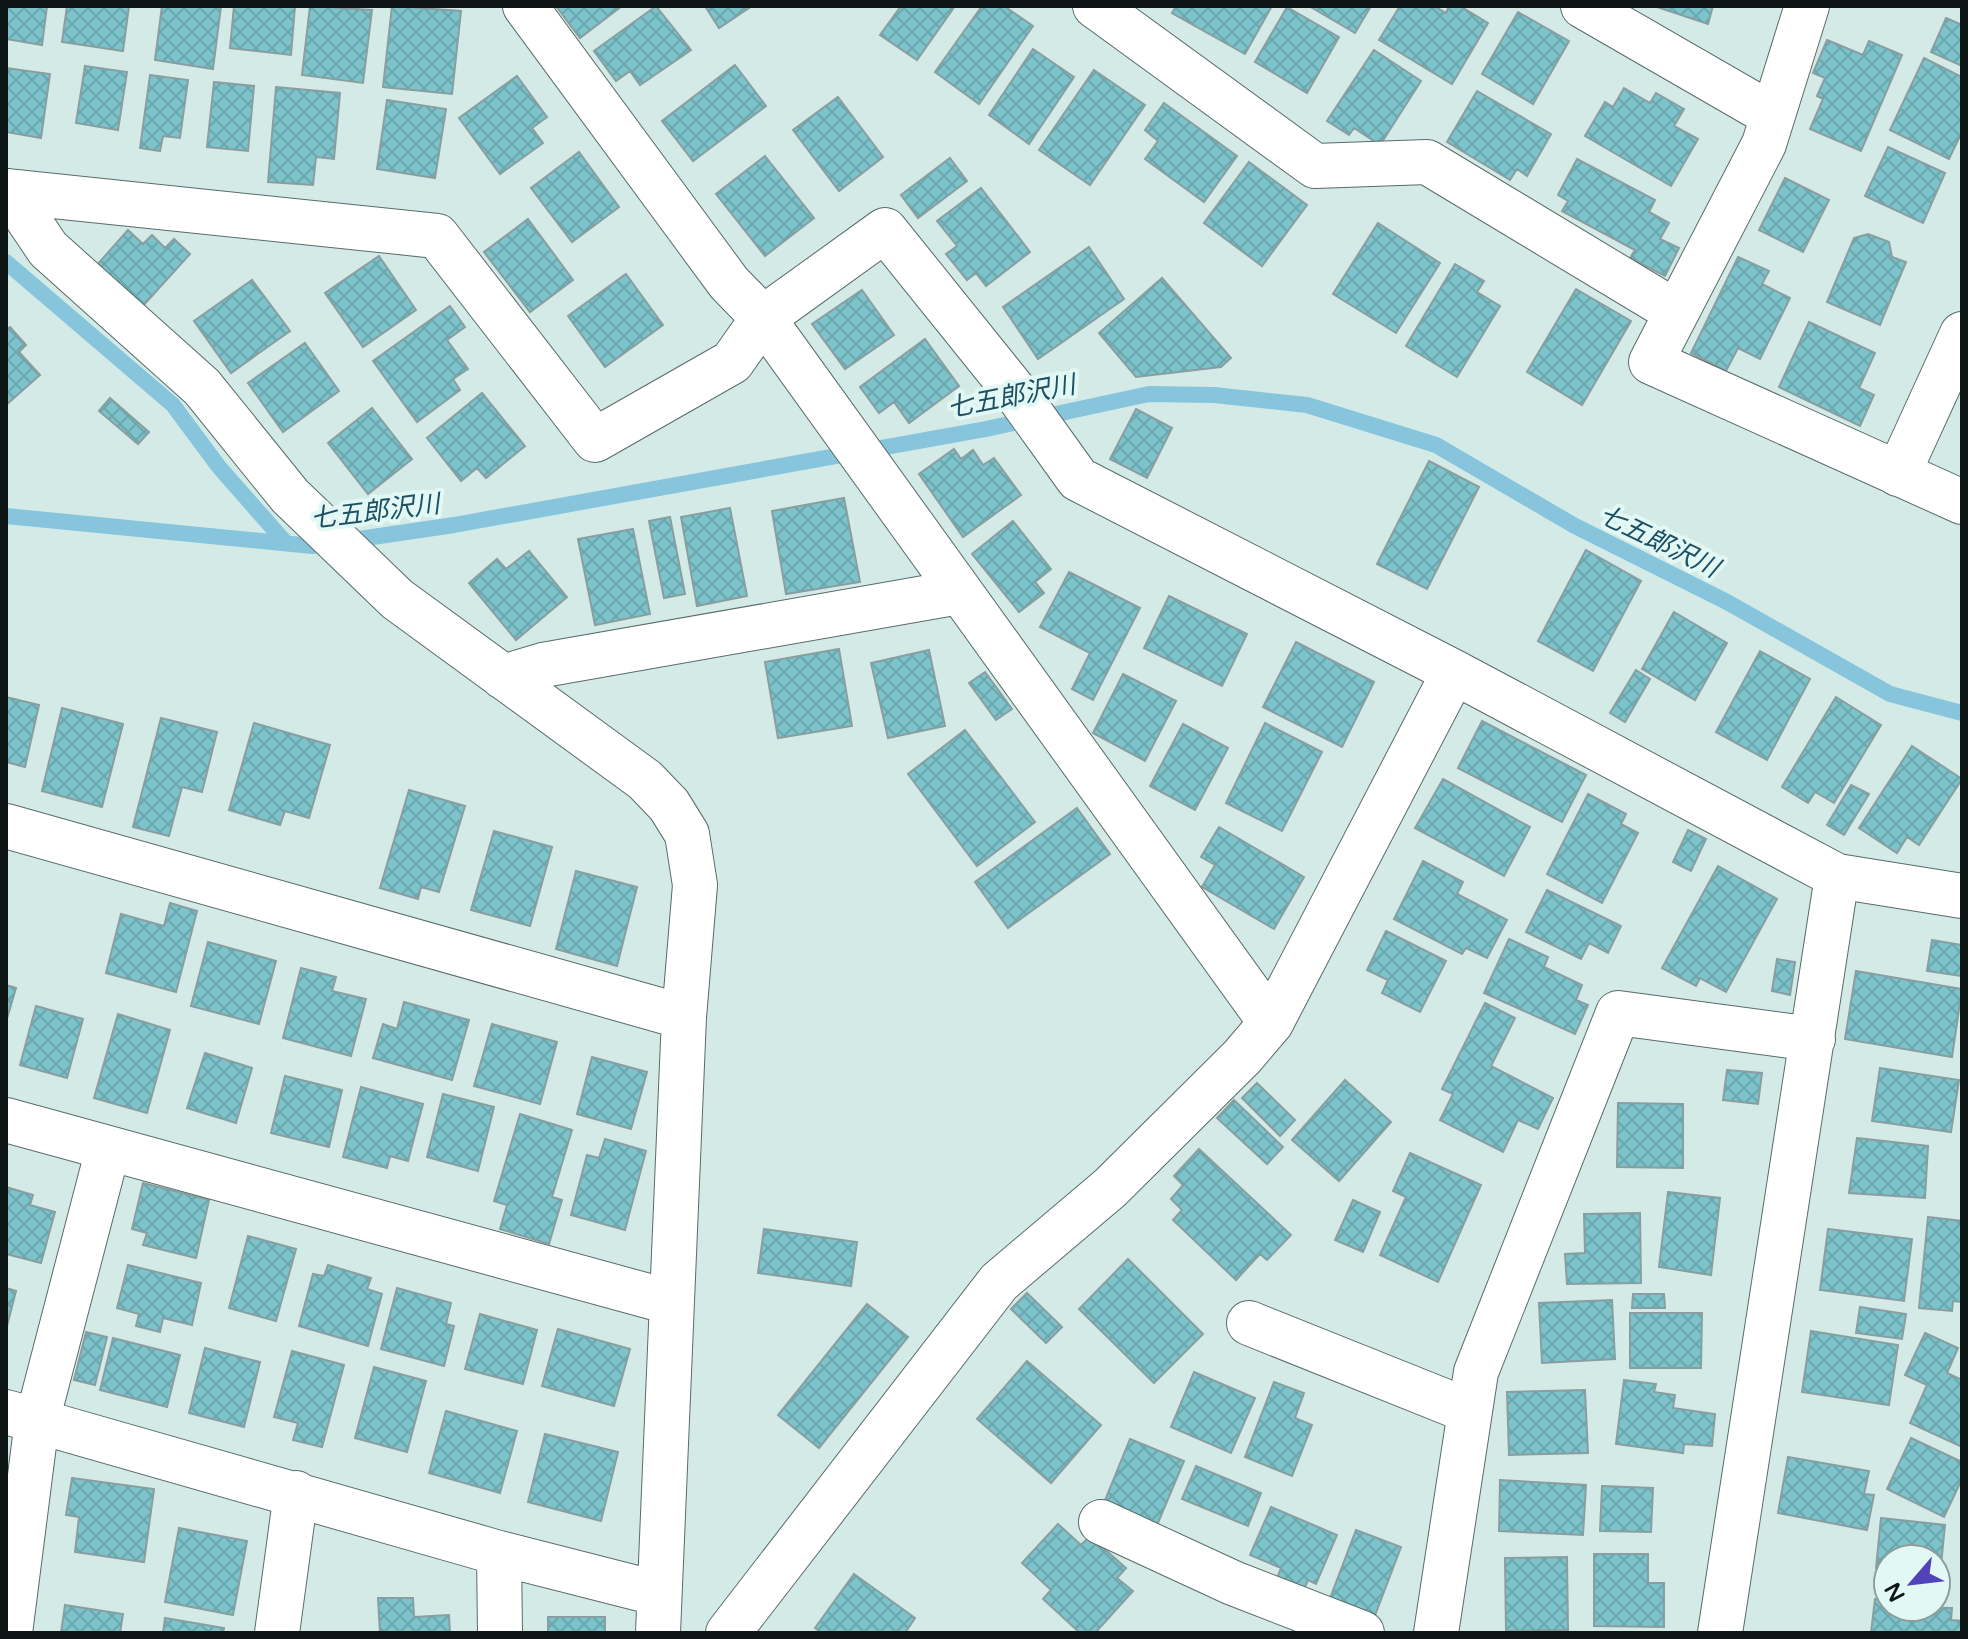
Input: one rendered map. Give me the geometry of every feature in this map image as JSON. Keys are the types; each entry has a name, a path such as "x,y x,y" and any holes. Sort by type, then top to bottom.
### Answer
{"street":[{"path":"525,6 729,283 763,318 1271,1023"},
{"path":"1095,6 1315,166 1427,162 1676,312"},
{"path":"1807,6 1764,144 1651,362 1962,502"},
{"path":"1596,9 1772,115"},
{"path":"8,191 437,236 595,440 732,362 763,318 885,230 1017,394 1078,479 1454,672 1837,876 1962,896"},
{"path":"8,191 48,249 202,387 290,496 397,599 645,780 669,805 687,834 695,885 684,1017 657,1613 499,1553 22,1416"},
{"path":"1898,474 1962,334"},
{"path":"503,677 543,665 959,592"},
{"path":"728,1633 999,1282 1110,1188 1242,1057 1271,1023 1454,672"},
{"path":"6,826 684,1017"},
{"path":"1720,1633 1837,876"},
{"path":"1436,1633 1476,1372 1618,1013 1813,1039"},
{"path":"6,1120 670,1302"},
{"path":"10,1633 22,1416 108,1149"},
{"path":"1249,1323 1469,1411"},
{"path":"277,1633 296,1493"},
{"path":"1101,1522 1233,1583 1362,1633"},
{"path":"499,1553 500,1633"}],"building":[{"path":"6,6 47,6 42,45 6,39"},
{"path":"67,6 129,6 123,51 62,42"},
{"path":"162,6 221,6 213,69 155,60"},
{"path":"234,6 295,6 291,55 230,48"},
{"path":"310,6 372,10 363,83 302,75"},
{"path":"392,6 461,11 452,94 383,87"},
{"path":"556,6 622,6 580,38"},
{"path":"656,6 691,50 640,85 630,71 616,81 594,51"},
{"path":"705,6 752,6 719,28"},
{"path":"901,6 955,6 917,60 880,35"},
{"path":"982,6 1004,6 1033,26 979,104 935,72"},
{"path":"1176,6 1272,6 1245,54 1172,13"},
{"path":"1309,6 1371,6 1355,33"},
{"path":"1400,6 1434,6 1446,13 1449,6 1460,6 1488,23 1452,84 1379,40"},
{"path":"1654,6 1713,6 1708,24"},
{"path":"1287,7 1339,37 1307,93 1255,62"},
{"path":"1518,12 1569,41 1533,104 1482,74"},
{"path":"1946,18 1962,25 1962,66 1931,52"},
{"path":"1827,40 1863,55 1869,41 1902,55 1861,151 1810,129 1823,99 1817,96 1825,78 1813,73"},
{"path":"1033,49 1074,77 1029,144 989,115"},
{"path":"1374,50 1421,81 1380,145 1354,128 1349,135 1327,121"},
{"path":"1924,58 1962,77 1962,132 1949,159 1890,130"},
{"path":"735,65 766,106 693,161 662,121"},
{"path":"85,66 127,72 118,130 76,123"},
{"path":"6,68 50,74 41,138 6,132"},
{"path":"1094,70 1145,105 1090,185 1039,150"},
{"path":"150,75 188,80 180,138 163,136 160,151 140,148"},
{"path":"517,76 547,117 532,128 543,143 500,174 459,118"},
{"path":"214,82 254,86 248,151 207,147"},
{"path":"276,87 340,93 334,159 316,157 313,185 268,182"},
{"path":"1624,88 1650,103 1656,93 1684,109 1674,126 1698,139 1671,186 1585,136 1605,102 1613,107"},
{"path":"1477,91 1551,134 1527,176 1517,169 1510,180 1447,142"},
{"path":"838,97 883,157 839,191 793,130"},
{"path":"387,100 446,109 435,178 377,169"},
{"path":"1164,103 1237,156 1204,202 1145,159 1158,141 1145,130"},
{"path":"1888,147 1945,173 1923,223 1865,196"},
{"path":"579,152 619,207 572,242 531,188"},
{"path":"765,156 814,218 765,256 716,194"},
{"path":"950,158 967,181 918,218 901,195"},
{"path":"1577,159 1655,200 1649,212 1669,223 1660,239 1679,248 1665,276 1630,258 1635,250 1562,211 1568,201 1558,195"},
{"path":"1249,162 1307,205 1262,266 1204,223"},
{"path":"1785,178 1829,200 1803,252 1759,230"},
{"path":"981,188 1030,252 986,286 976,273 967,280 946,254 957,246 937,221"},
{"path":"528,219 573,280 530,312 484,252"},
{"path":"1378,223 1440,263 1396,333 1333,294"},
{"path":"128,230 143,244 152,235 165,248 174,239 190,254 141,308 96,266"},
{"path":"1868,234 1889,242 1892,257 1906,262 1880,325 1827,302 1854,238"},
{"path":"1089,247 1124,299 1038,359 1003,307"},
{"path":"379,256 416,310 363,347 325,293"},
{"path":"1738,257 1769,271 1762,284 1790,298 1760,359 1738,348 1726,371 1691,353"},
{"path":"1455,264 1484,281 1477,292 1500,306 1457,377 1406,346"},
{"path":"626,274 663,325 605,367 568,316"},
{"path":"1162,278 1231,358 1221,367 1136,377 1099,333"},
{"path":"252,280 290,331 231,373 194,321"},
{"path":"1576,289 1631,321 1582,405 1527,372"},
{"path":"862,290 894,335 845,369 812,324"},
{"path":"450,306 465,327 447,340 468,369 453,379 460,390 417,422 373,361"},
{"path":"1809,322 1875,353 1859,388 1874,395 1860,426 1779,387"},
{"path":"10,327 26,345 19,352 40,375 6,405 6,330"},
{"path":"925,339 959,386 909,423 894,402 879,413 860,387"},
{"path":"305,343 339,391 283,432 248,383"},
{"path":"482,393 525,446 486,478 477,468 461,481 427,438"},
{"path":"110,398 149,432 138,444 99,411"},
{"path":"372,408 412,459 368,494 328,443"},
{"path":"1136,409 1172,428 1147,478 1110,459"},
{"path":"954,449 961,459 973,450 983,465 994,458 1021,495 963,537 919,474"},
{"path":"1429,461 1479,487 1427,589 1377,564"},
{"path":"844,498 860,582 786,594 772,511"},
{"path":"730,508 747,596 697,606 681,517"},
{"path":"670,517 685,594 664,598 649,521"},
{"path":"1013,521 1051,569 1035,582 1044,593 1019,612 972,554"},
{"path":"633,529 650,614 595,625 578,539"},
{"path":"1586,550 1641,581 1593,671 1538,641"},
{"path":"529,551 567,597 516,640 469,583 497,559 506,569"},
{"path":"1069,572 1140,608 1093,700 1072,689 1090,653 1040,627"},
{"path":"1169,596 1247,634 1222,686 1144,648"},
{"path":"1674,612 1727,643 1695,700 1642,669"},
{"path":"1296,642 1374,682 1342,747 1263,707"},
{"path":"839,649 852,726 778,738 765,662"},
{"path":"929,650 945,726 888,738 871,663"},
{"path":"1760,651 1810,679 1767,760 1716,732"},
{"path":"1636,670 1650,679 1625,722 1610,713"},
{"path":"985,672 1012,709 996,720 969,683"},
{"path":"1123,674 1176,701 1145,761 1093,733"},
{"path":"6,697 39,705 25,767 6,762"},
{"path":"1836,697 1881,725 1834,803 1815,792 1808,803 1782,787"},
{"path":"62,708 123,724 102,807 42,791"},
{"path":"161,718 217,732 202,792 182,787 169,836 133,827"},
{"path":"1482,721 1586,775 1562,822 1458,768"},
{"path":"254,723 330,745 309,818 285,811 280,825 229,810"},
{"path":"1265,723 1322,752 1282,831 1226,803"},
{"path":"1183,724 1228,748 1195,810 1150,786"},
{"path":"965,730 1035,822 977,866 908,774"},
{"path":"1912,746 1962,779 1919,845 1907,837 1897,853 1859,828"},
{"path":"1443,779 1530,827 1504,876 1415,828"},
{"path":"1851,785 1869,794 1844,835 1827,825"},
{"path":"409,790 465,806 439,892 421,887 418,899 380,888"},
{"path":"1588,794 1626,814 1621,824 1638,833 1602,903 1547,874"},
{"path":"1077,808 1110,854 1008,928 975,882"},
{"path":"1219,827 1304,877 1274,929 1202,887 1215,865 1201,857"},
{"path":"1688,830 1706,839 1691,871 1673,862"},
{"path":"494,831 552,847 530,926 471,910"},
{"path":"1423,861 1463,882 1457,894 1507,920 1487,958 1466,948 1462,954 1394,919"},
{"path":"1718,866 1777,899 1726,992 1700,978 1696,986 1662,968"},
{"path":"576,871 637,887 617,966 556,949"},
{"path":"1547,890 1621,926 1608,953 1589,943 1581,959 1526,932"},
{"path":"170,903 197,911 176,992 106,973 121,914 164,926"},
{"path":"1386,931 1446,961 1420,1012 1382,993 1388,980 1367,970"},
{"path":"1509,939 1548,957 1544,967 1582,985 1576,1000 1588,1005 1575,1034 1484,993"},
{"path":"1932,940 1962,945 1962,976 1927,971"},
{"path":"208,942 276,961 259,1024 191,1006"},
{"path":"1777,959 1795,962 1790,995 1772,991"},
{"path":"301,968 336,977 332,991 366,999 351,1056 283,1038"},
{"path":"1856,971 1962,989 1952,1057 1845,1039"},
{"path":"6,985 16,988 6,1022"},
{"path":"404,1002 469,1020 452,1080 373,1058 383,1024 397,1029"},
{"path":"1485,1003 1515,1018 1491,1066 1553,1098 1538,1129 1518,1120 1503,1152 1440,1120 1453,1094 1442,1089"},
{"path":"36,1006 83,1019 67,1078 20,1065"},
{"path":"118,1014 170,1030 147,1113 94,1098"},
{"path":"492,1024 557,1042 540,1104 474,1086"},
{"path":"205,1053 252,1068 236,1123 187,1108"},
{"path":"592,1057 647,1072 631,1129 577,1114"},
{"path":"1880,1068 1959,1080 1951,1132 1872,1121"},
{"path":"1727,1070 1762,1073 1758,1104 1723,1100"},
{"path":"285,1076 342,1090 329,1147 271,1133"},
{"path":"1345,1080 1391,1122 1339,1181 1292,1140"},
{"path":"1257,1083 1295,1120 1280,1136 1242,1098"},
{"path":"361,1087 423,1104 408,1161 390,1156 387,1168 343,1157"},
{"path":"443,1094 494,1107 478,1171 427,1157"},
{"path":"1234,1100 1283,1147 1267,1164 1217,1118"},
{"path":"1618,1103 1683,1104 1683,1168 1617,1167"},
{"path":"520,1114 572,1130 552,1197 562,1200 549,1244 500,1229 507,1205 494,1201"},
{"path":"1857,1138 1928,1146 1925,1198 1849,1193"},
{"path":"605,1139 646,1151 625,1230 571,1215 587,1155 599,1158"},
{"path":"1199,1149 1291,1235 1267,1260 1260,1254 1236,1280 1173,1220 1182,1210 1171,1199 1183,1185 1174,1176"},
{"path":"1410,1153 1481,1185 1438,1282 1380,1255 1406,1197 1393,1191"},
{"path":"143,1183 209,1200 196,1258 143,1245 147,1233 132,1229"},
{"path":"6,1187 33,1195 30,1205 55,1212 41,1263 6,1254"},
{"path":"1668,1192 1720,1198 1711,1275 1659,1267"},
{"path":"1353,1200 1380,1212 1363,1252 1335,1240"},
{"path":"1640,1213 1641,1283 1567,1284 1565,1254 1585,1253 1584,1214"},
{"path":"1928,1217 1962,1221 1962,1302 1953,1301 1952,1311 1919,1308"},
{"path":"764,1229 857,1242 851,1286 758,1273"},
{"path":"1828,1229 1912,1239 1904,1301 1820,1290"},
{"path":"248,1236 296,1249 276,1321 229,1308"},
{"path":"1128,1259 1203,1334 1154,1383 1079,1309"},
{"path":"128,1265 201,1283 192,1325 163,1318 160,1332 136,1326 139,1314 117,1308"},
{"path":"328,1265 371,1278 367,1289 382,1294 368,1346 299,1326 313,1274 324,1276"},
{"path":"6,1288 16,1291 6,1330"},
{"path":"397,1288 451,1303 446,1324 454,1326 444,1366 381,1349"},
{"path":"1027,1293 1062,1327 1046,1343 1011,1309"},
{"path":"1633,1294 1664,1294 1665,1308 1632,1308"},
{"path":"1612,1300 1615,1359 1542,1363 1539,1303"},
{"path":"867,1304 908,1337 819,1448 778,1415"},
{"path":"1860,1307 1906,1314 1902,1339 1856,1333"},
{"path":"1630,1313 1702,1313 1701,1368 1630,1368"},
{"path":"480,1314 537,1330 523,1384 465,1369"},
{"path":"558,1329 630,1349 614,1406 542,1386"},
{"path":"1811,1331 1898,1345 1889,1405 1802,1392"},
{"path":"86,1332 107,1337 95,1385 74,1380"},
{"path":"1925,1333 1958,1348 1947,1373 1962,1380 1962,1447 1910,1423 1927,1385 1905,1375"},
{"path":"113,1338 180,1355 167,1407 100,1390"},
{"path":"205,1348 260,1362 244,1427 189,1413"},
{"path":"292,1351 344,1365 322,1447 293,1440 298,1423 274,1417"},
{"path":"1027,1361 1101,1425 1051,1483 977,1419"},
{"path":"374,1367 426,1381 407,1452 355,1438"},
{"path":"1194,1372 1255,1398 1231,1453 1171,1427"},
{"path":"1624,1380 1656,1384 1654,1392 1675,1395 1673,1408 1715,1414 1712,1446 1684,1444 1683,1453 1616,1444"},
{"path":"1274,1382 1304,1393 1295,1418 1312,1425 1292,1476 1245,1457"},
{"path":"1585,1390 1588,1453 1509,1455 1507,1392"},
{"path":"446,1411 517,1431 500,1493 429,1473"},
{"path":"545,1434 618,1452 601,1521 528,1502"},
{"path":"1911,1438 1962,1462 1962,1479 1944,1517 1887,1489"},
{"path":"1130,1439 1184,1461 1155,1530 1099,1515"},
{"path":"1788,1457 1869,1471 1864,1494 1874,1495 1867,1530 1778,1513"},
{"path":"1196,1466 1261,1493 1248,1526 1182,1499"},
{"path":"72,1478 154,1489 144,1562 75,1552 79,1517 66,1515"},
{"path":"1500,1480 1586,1485 1583,1535 1499,1531"},
{"path":"1602,1486 1653,1488 1651,1532 1600,1531"},
{"path":"1271,1507 1337,1535 1316,1584 1308,1580 1304,1589 1277,1578 1281,1568 1250,1555"},
{"path":"1881,1518 1945,1525 1943,1543 1878,1543"},
{"path":"1058,1524 1081,1545 1090,1536 1126,1568 1117,1578 1133,1591 1095,1633 1080,1633 1043,1599 1051,1590 1022,1563"},
{"path":"179,1528 247,1541 233,1615 165,1602"},
{"path":"1356,1530 1401,1547 1374,1618 1329,1601"},
{"path":"1594,1554 1648,1554 1648,1583 1664,1583 1664,1627 1594,1626"},
{"path":"1567,1557 1568,1630 1506,1631 1505,1558"},
{"path":"854,1574 915,1618 905,1633 822,1633 815,1628"},
{"path":"378,1598 413,1598 414,1617 449,1615 450,1633 380,1633"},
{"path":"65,1605 123,1614 120,1633 61,1633"},
{"path":"548,1617 605,1617 605,1633 548,1633"},
{"path":"165,1618 224,1628 223,1633 163,1633"},
{"path":"1962,1621 1962,1633 1871,1633 1872,1623"}],"waterway":[{"path":"6,262 173,405 219,467 285,542"},
{"name":"七五郎沢川","path":"6,516 312,546 454,525 986,429 1149,394 1214,395 1307,405 1436,445 1575,526 1727,602 1890,694 1962,713"}]}
